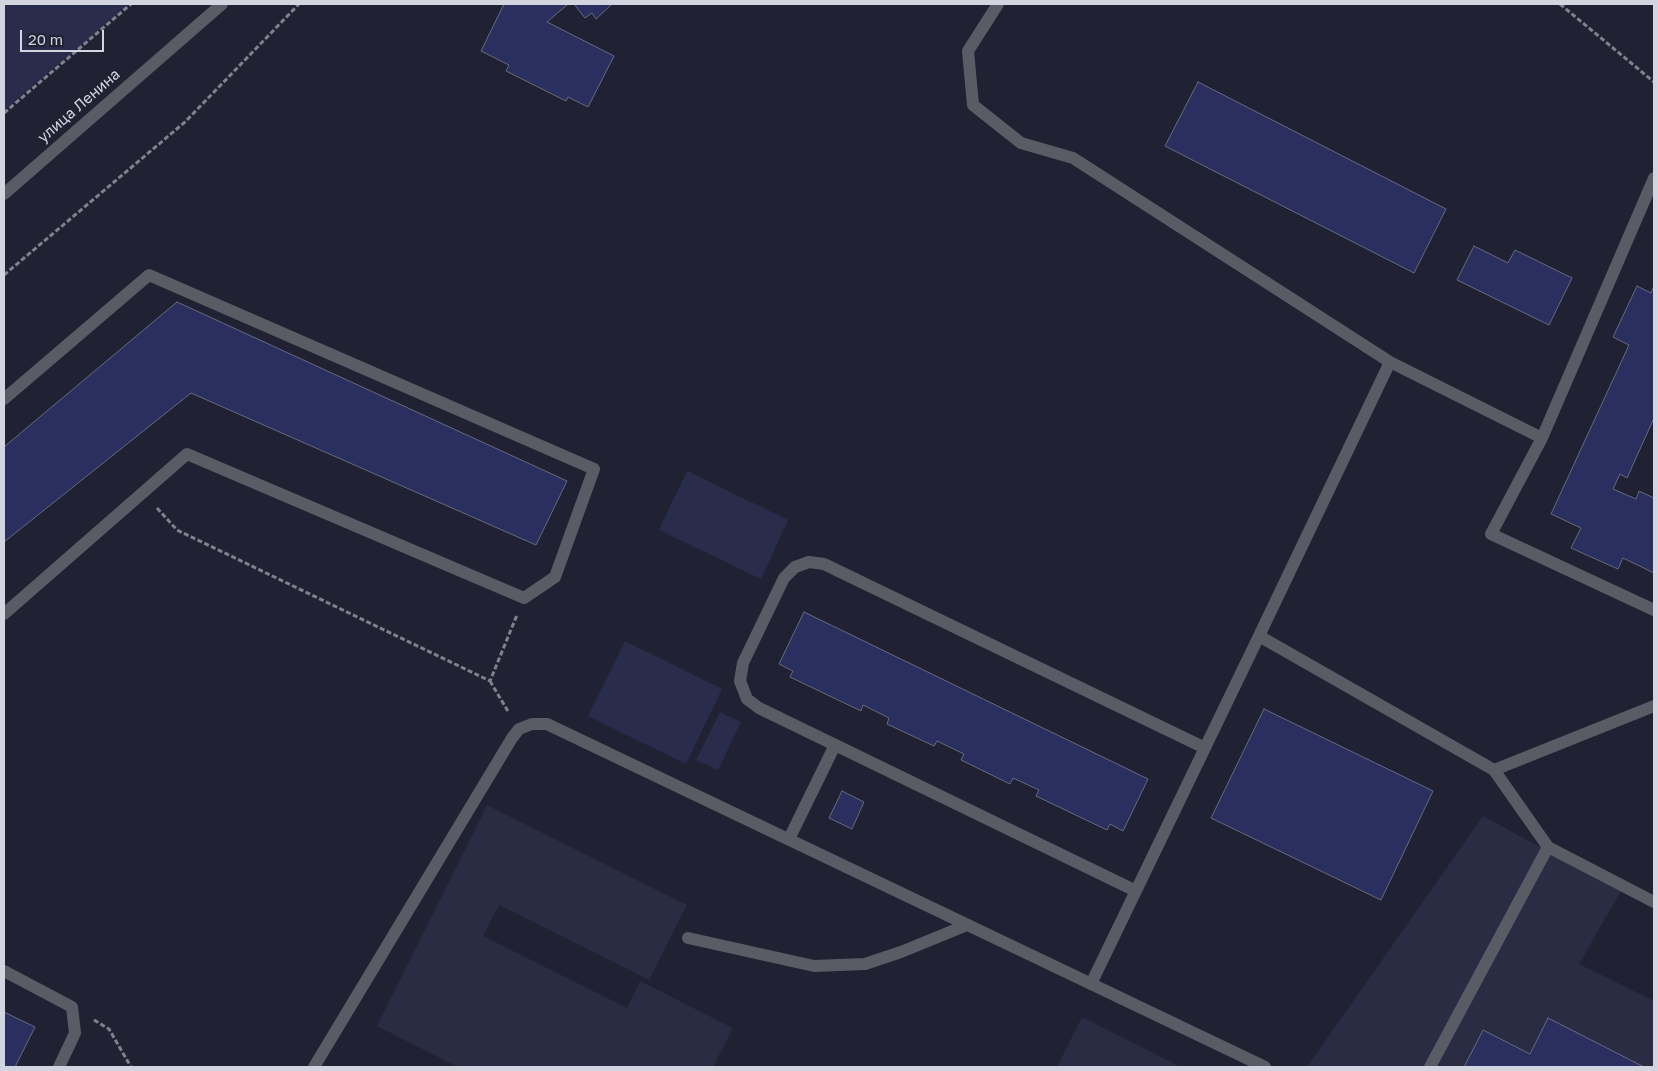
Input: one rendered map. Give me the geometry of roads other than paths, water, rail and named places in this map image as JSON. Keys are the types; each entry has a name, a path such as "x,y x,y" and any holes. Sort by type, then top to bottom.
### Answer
{"street":[{"name":"улица Ленина","path":"4,194 222,4"},
{"path":"998,4 968,51 973,104 1021,143 1073,158 1390,362 1542,438"},
{"path":"1654,178 1542,438 1491,534 1654,610"},
{"path":"4,399 149,275 594,469 555,577 524,598 188,454 4,614"},
{"path":"1091,984 1390,362"},
{"path":"1136,891 759,708 747,699 740,681 743,663 784,578 795,567 809,562 824,564 1205,748"},
{"path":"1259,636 1494,770 1548,847 1654,902"},
{"path":"1494,770 1654,706"},
{"path":"314,1067 519,730 532,724 547,724 1265,1067"},
{"path":"789,840 835,745"},
{"path":"1430,1067 1548,847"},
{"path":"688,938 814,966 831,966 865,964 901,952 967,925"},
{"path":"4,971 72,1007 75,1033 58,1067"}]}
